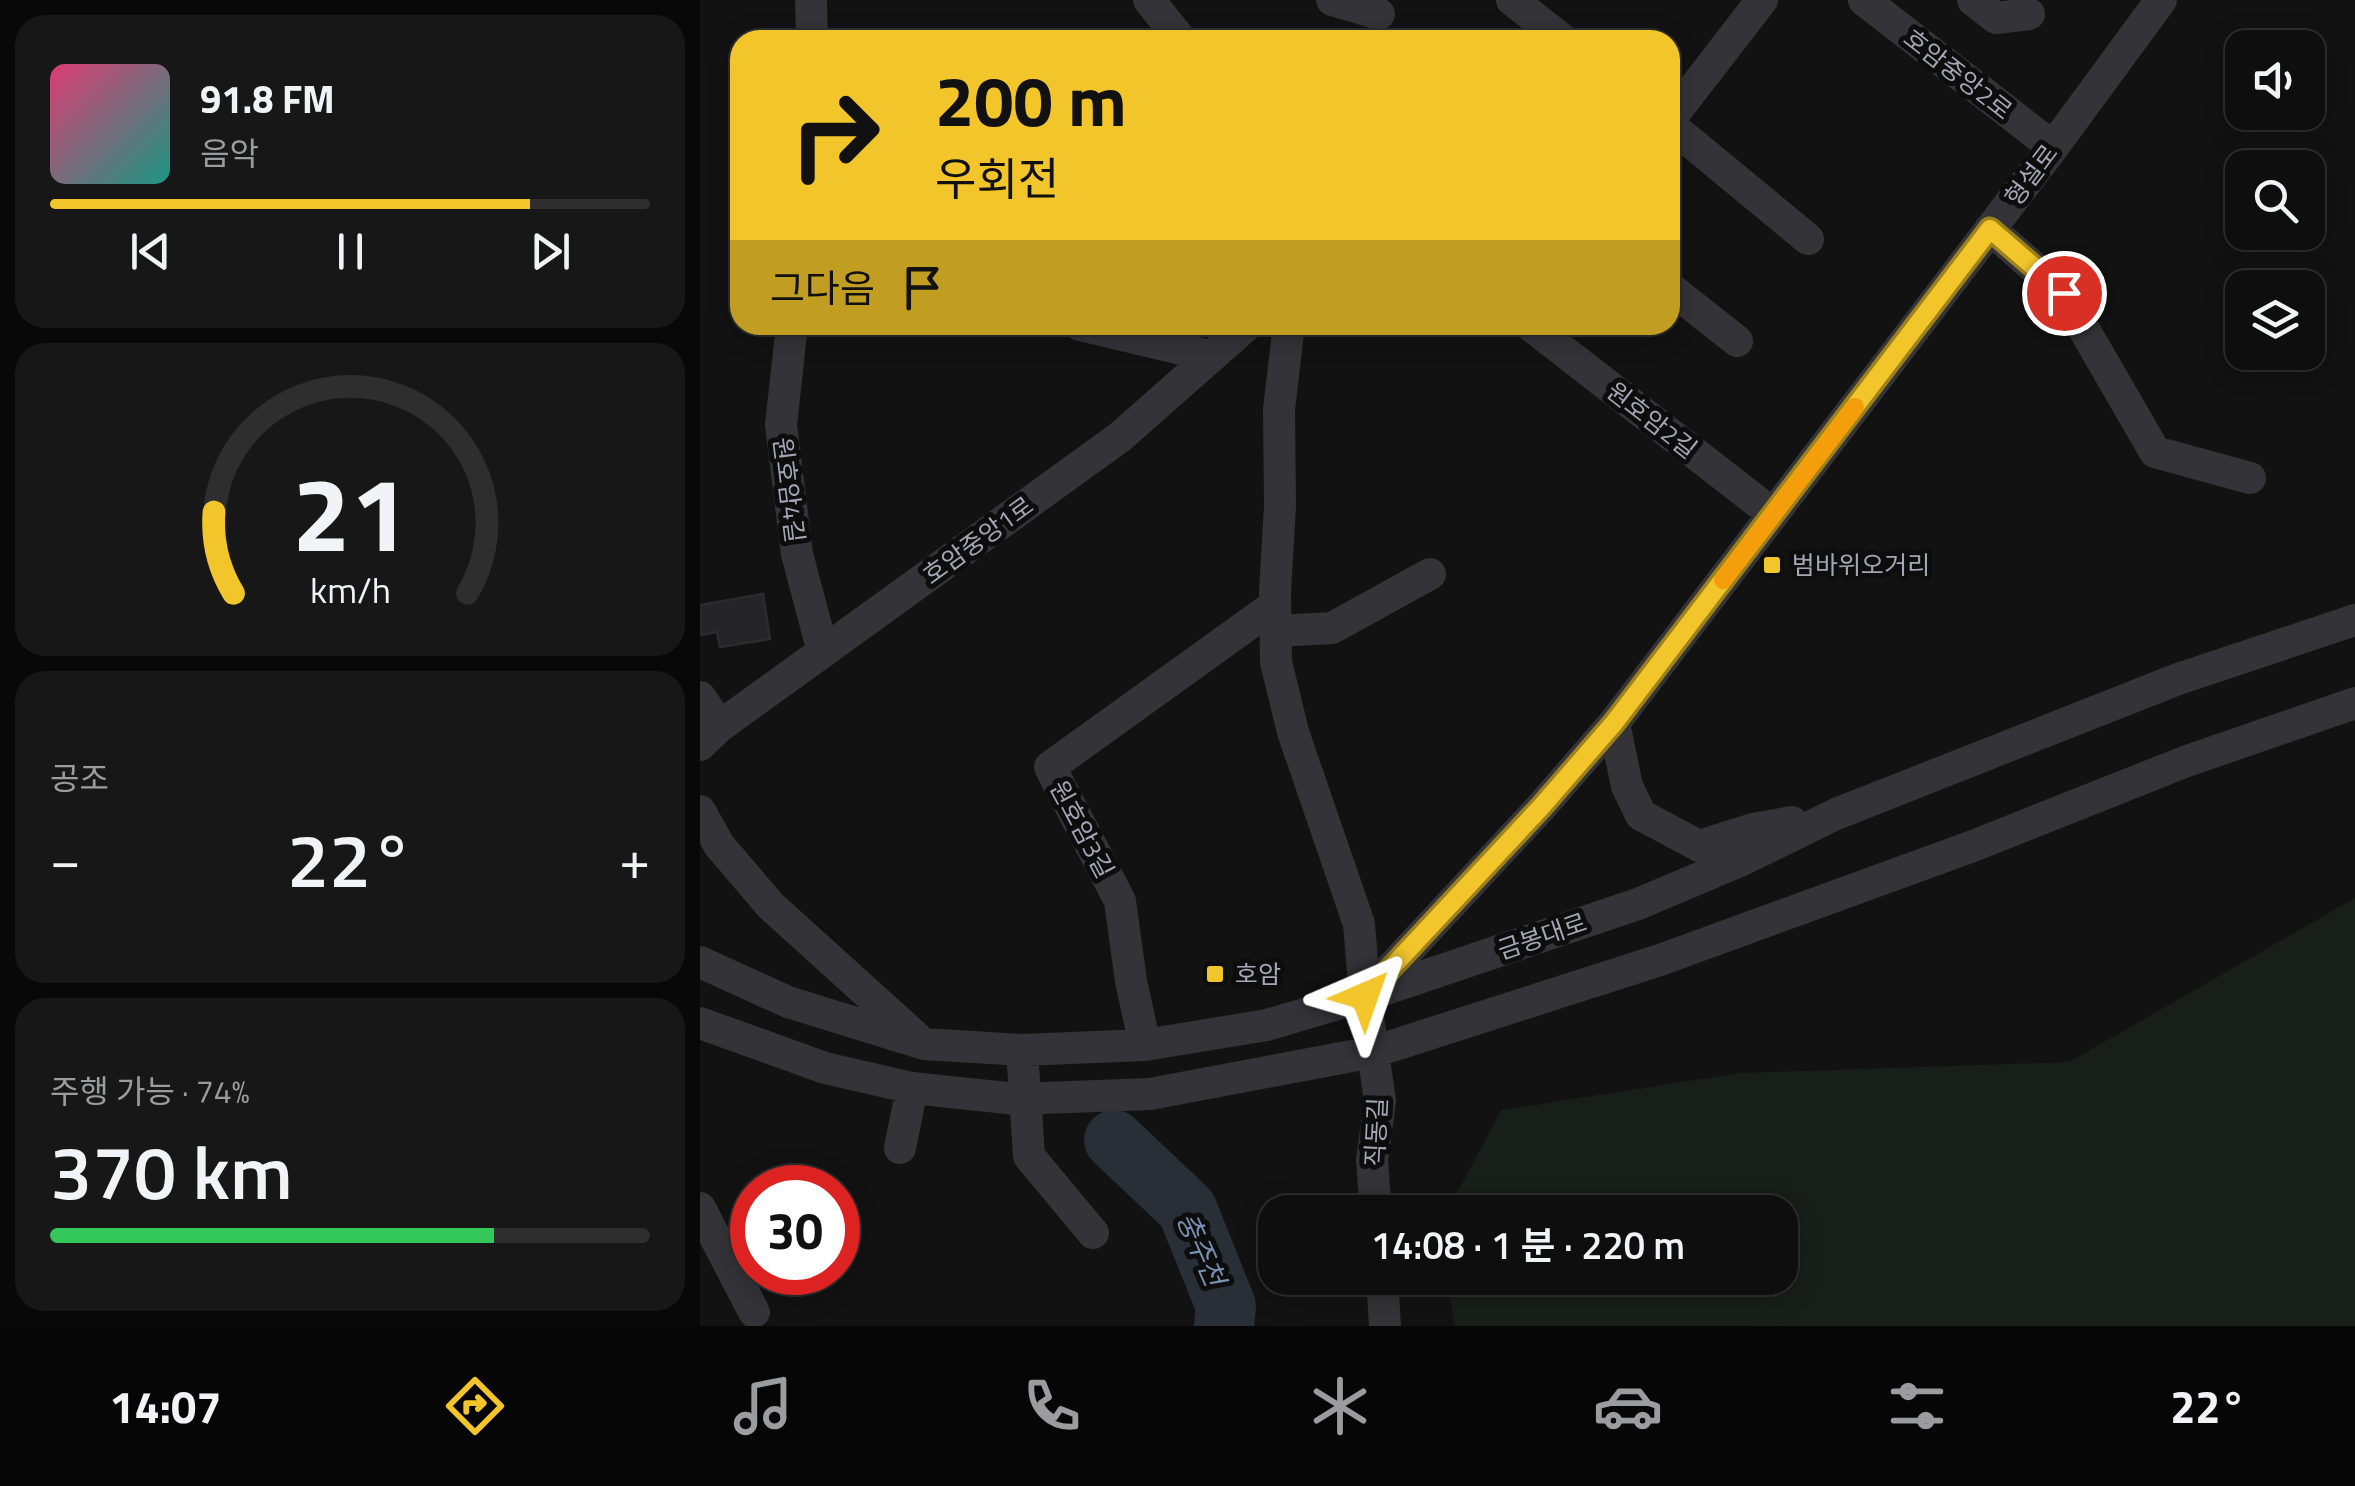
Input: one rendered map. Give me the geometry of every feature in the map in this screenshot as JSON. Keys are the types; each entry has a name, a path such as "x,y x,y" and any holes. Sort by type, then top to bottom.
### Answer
{"street":[{"path":"811,0 812,30"},
{"path":"1149,0 1172,30"},
{"path":"1332,0 1378,18"},
{"path":"1512,0 1550,30"},
{"path":"1680,109 1762,0"},
{"path":"1972,0 1996,18 2029,14"},
{"name":"형설로","path":"1365,996 1614,723 2161,0"},
{"name":"호암중앙2로","path":"1873,3 2052,147"},
{"path":"1680,130 1808,239"},
{"path":"1990,229 2064,293 2155,452 2250,478"},
{"path":"1680,296 1737,341"},
{"name":"원호암4길","path":"791,335 781,425 797,554 822,652"},
{"path":"1122,335 1210,356"},
{"name":"호암중앙1로","path":"710,735 1120,437 1236,335"},
{"path":"1288,335 1279,409 1276,662 1293,732 1359,924 1365,996"},
{"name":"원호암2길","path":"1543,335 1773,514"},
{"path":"1276,618 1332,628 1430,574"},
{"name":"원호암3길","path":"1145,1045 1131,982 1120,901 1050,767 1276,618"},
{"name":"금봉대로","path":"700,962 788,1002 924,1044 1022,1050 1145,1045 1267,1025 1638,904 1836,814 2178,680 2355,620"},
{"path":"700,697 710,735"},
{"path":"700,1023 825,1068 912,1088 1016,1100 1150,1094 1373,1052 1660,960 1973,846 2188,761 2355,704"},
{"path":"1614,723 1626,786 1641,814 1699,846 1752,830 1836,814"},
{"path":"700,811 719,846 770,905 924,1044"},
{"name":"직동길","path":"1365,996 1380,1101 1372,1160 1375,1195"},
{"path":"1022,1050 1029,1156 1093,1233"},
{"path":"900,1148 912,1088"},
{"path":"700,1208 754,1312"},
{"path":"1383,1295 1386,1326"}],"shaded area":[{"path":"2355,898 2355,1326 1455,1326 1449,1295 1798,1295 1798,1195 1456,1195 1501,1110 1740,1073 2069,1062"}],"building":[{"path":"763,594 770,639 720,647 717,632 700,635 700,605"}],"waterway":[{"name":"충주천","path":"1114,1140 1187,1209 1226,1306 1224,1326"}],"slow traffic":[{"path":"1723,580 1855,407"}],"place":[{"name":"범바위오거리","path":"1772,565"},
{"name":"호암","path":"1215,974"}],"route":[{"path":"1365,996 1614,723 1990,229 2064,293"}]}
